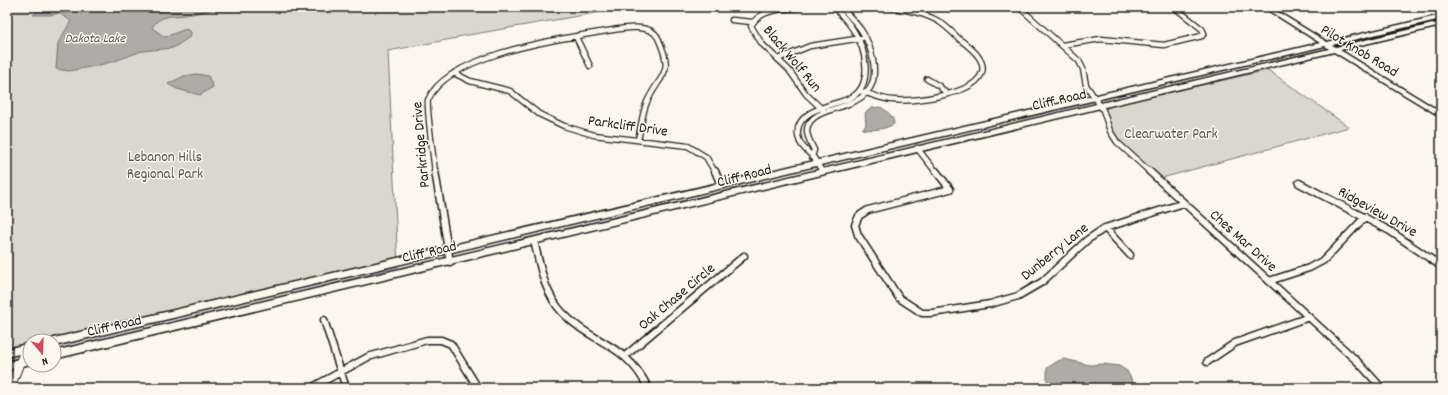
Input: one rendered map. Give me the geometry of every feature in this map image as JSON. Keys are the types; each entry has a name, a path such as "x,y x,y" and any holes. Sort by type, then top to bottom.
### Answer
{"main road":[{"name":"Pilot Knob Road","path":"1266,7 1441,109"},
{"name":"Pilot Knob Road","path":"1273,7 1441,114"},
{"name":"Cliff Road","path":"62,353 450,262 916,148 1100,105 1441,17"},
{"name":"Cliff Road","path":"62,340 721,185 814,160 1333,46 1441,24"},
{"path":"7,353 22,349"},
{"path":"7,366 22,362"}],"street":[{"name":"Black Wolf Run","path":"802,7 767,13 757,17 752,22 751,26 757,36 796,78 812,100 823,109"},
{"path":"814,160 814,150 806,135 807,126 823,109 846,106 858,100 871,86 873,75 869,46 834,7"},
{"path":"822,171 814,160 804,151 800,142 798,128 806,117 849,99 860,91 865,84 866,74 862,38 841,7"},
{"path":"860,91 891,100 904,101 930,98 967,88 977,81 982,74 982,66 977,54 940,22 904,8 891,7"},
{"name":"Ches Mar Drive","path":"1018,7 1079,61 1083,69 1086,85 1105,113 1110,131 1117,142 1358,362 1380,386 1379,388"},
{"path":"1062,45 1101,39 1164,45 1202,36 1204,33 1202,29 1174,7"},
{"path":"732,20 752,22"},
{"name":"Parkridge Drive","path":"450,262 437,190 427,101 429,94 438,83 479,60 502,52 576,37 633,28 648,30 657,36 665,58 666,69 662,78 646,102 638,140"},
{"path":"576,37 590,66"},
{"path":"778,59 810,46 862,38"},
{"name":"Parkcliff Drive","path":"454,73 470,81 510,91 539,114 564,126 594,135 688,146 699,150 707,156 721,185"},
{"path":"927,79 939,86 946,93"},
{"name":"Dunberry Lane","path":"916,148 950,189 868,210 859,216 855,225 858,235 899,298 922,313 932,313 990,304 1018,296 1042,282 1087,240 1104,228 1184,204"},
{"name":"Ridgeview Drive","path":"1299,183 1396,233 1441,266"},
{"path":"1269,281 1309,268 1324,260 1365,217"},
{"path":"1104,228 1130,255"},
{"path":"534,241 543,282 555,303 574,324 625,356 644,380 648,388"},
{"name":"Oak Chase Circle","path":"625,356 744,256"},
{"path":"1207,362 1235,343 1309,317"},
{"path":"324,320 346,388"},
{"path":"311,388 368,357 427,340 441,340 451,344 478,388"},
{"path":"10,388 22,366"}],"green space":[{"name":"Lebanon Hills Regional Park","path":"7,7 630,7 457,37 388,51 398,267 200,318 62,348 62,333 22,333 22,357 7,361"},
{"name":"Clearwater Park","path":"1268,70 1349,127 1158,179 1117,142 1103,110 1114,105"}],"water":[{"name":"Dakota Lake","path":"43,7 153,7 154,10 163,7 215,7 214,9 189,15 166,17 159,20 152,28 165,37 186,29 191,32 191,36 173,48 142,51 115,61 69,71 56,69 58,43 71,21 59,13 51,15 33,15"},
{"path":"197,74 208,76 213,87 200,95 177,89 168,84 184,76"},
{"path":"880,107 891,116 894,124 879,129 862,129 866,125 865,113 872,108"},
{"path":"1064,359 1090,365 1103,364 1119,366 1127,371 1136,388 1050,388 1047,382 1047,368"}]}
